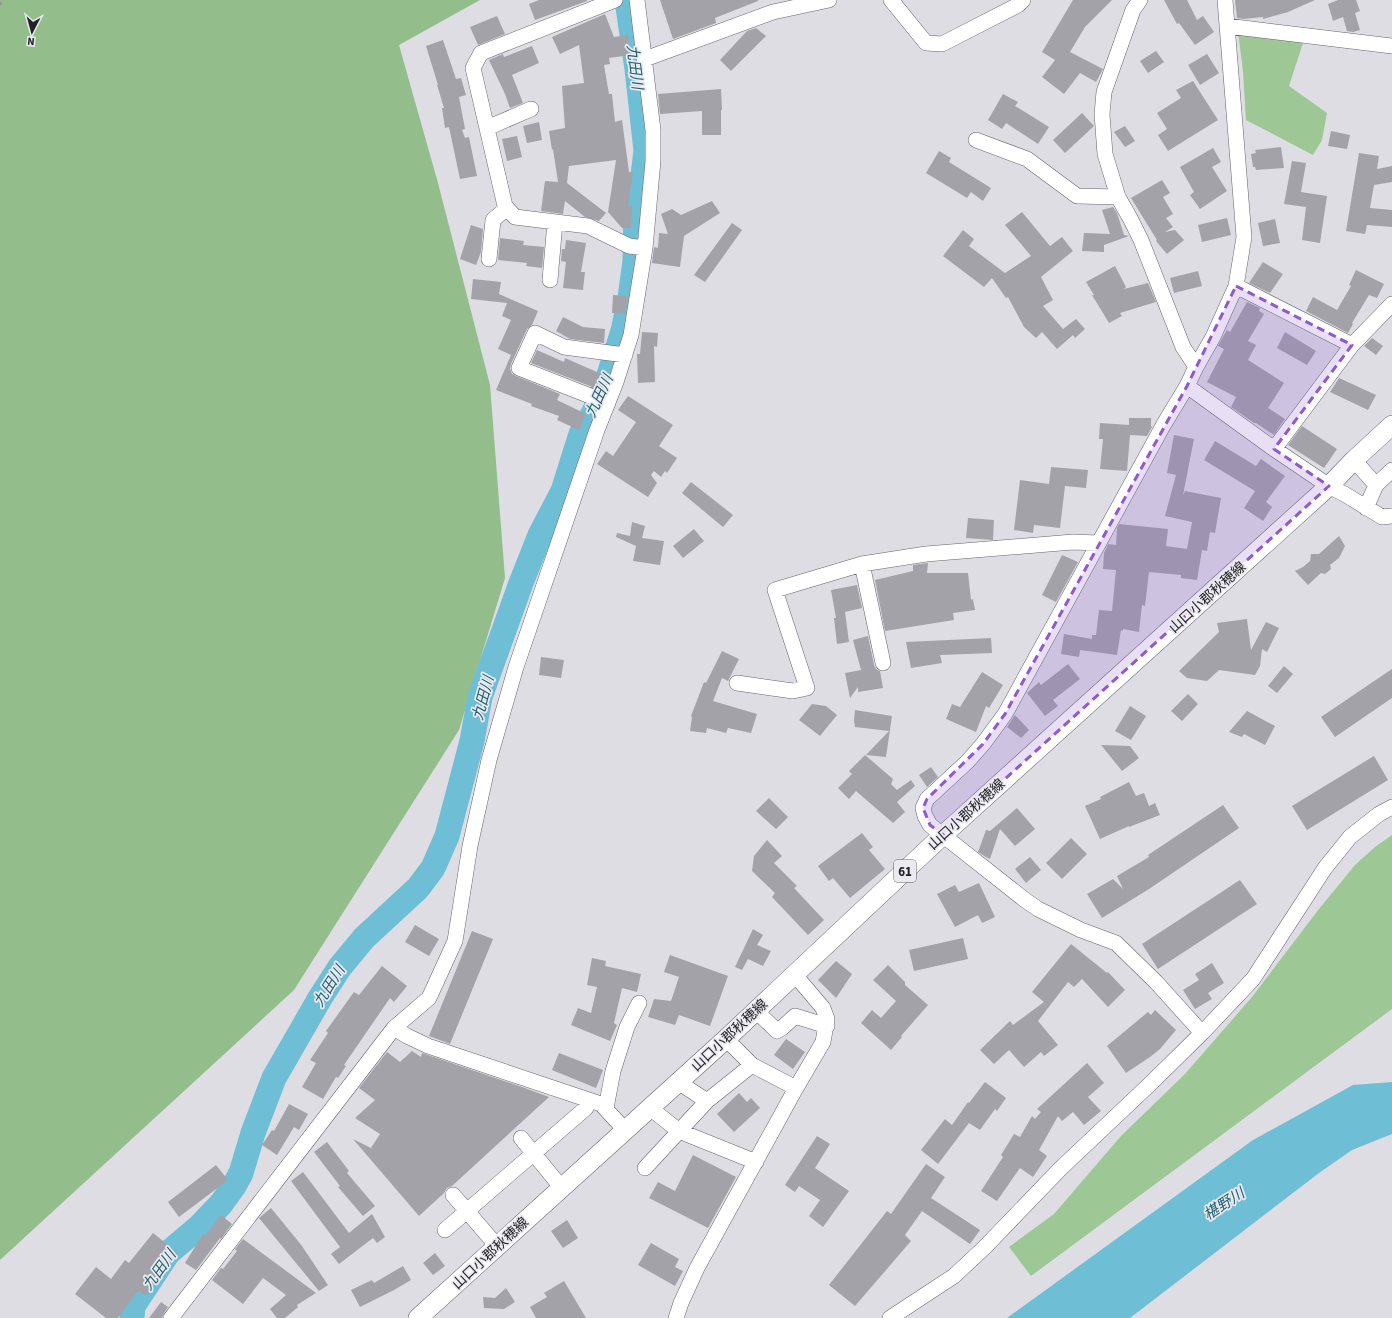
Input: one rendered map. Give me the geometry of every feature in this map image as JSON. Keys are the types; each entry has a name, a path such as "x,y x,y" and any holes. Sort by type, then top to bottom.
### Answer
{"main road":[{"name":"山口小郡秋穂線","path":"418,1318 726,1039 943,835 1329,486 1354,460 1391,427"}],"street":[{"path":"615,0 481,53 473,68 505,206 515,217 588,226 638,248"},
{"path":"171,1318 394,1028 429,998 455,941 470,846 489,760 516,667 597,430 603,402 616,382 618,354 631,335 638,248 653,161 653,130 637,0"},
{"path":"645,59 773,12 829,0"},
{"path":"891,0 926,43 942,44 1018,5 1023,0"},
{"path":"1140,0 1133,10 1104,92 1102,114 1104,154 1118,197 1130,218 1183,347 1196,367"},
{"path":"1202,1033 1156,982 1116,943 1081,930 1038,909 930,825 925,816 924,808 927,799 967,762 983,744 1005,714 1164,424 1187,386 1236,286 1244,237 1225,0"},
{"path":"1227,26 1392,46"},
{"path":"487,128 530,109"},
{"path":"976,140 1027,159 1077,196 1118,197"},
{"path":"489,259 493,220 507,208"},
{"path":"550,280 555,222"},
{"path":"1236,286 1352,345"},
{"path":"1274,449 1352,345 1392,304"},
{"path":"603,402 519,368 535,333 564,347 618,354"},
{"path":"1187,386 1274,449 1329,486 1382,517 1392,516"},
{"path":"1354,460 1376,485"},
{"path":"1366,508 1376,485 1392,470"},
{"path":"737,683 793,691 807,688 775,590 862,564 926,554 1073,542 1098,543"},
{"path":"862,564 883,664"},
{"path":"890,1318 954,1276 985,1247 1060,1169 1202,1033 1253,979 1325,868 1350,837 1379,814 1392,807"},
{"path":"676,1318 697,1268 823,1042 827,1019 823,1008 795,975"},
{"path":"606,1108 613,1071 627,1027 639,1003"},
{"path":"756,1010 777,1031 795,1016 826,1026"},
{"path":"394,1028 428,1046 601,1104 625,1130"},
{"path":"726,1039 752,1065 796,1088"},
{"path":"645,1168 707,1101 752,1065"},
{"path":"678,1082 707,1101"},
{"path":"445,1230 586,1108"},
{"path":"650,1108 679,1130 756,1162"},
{"path":"521,1138 561,1187"},
{"path":"453,1195 497,1246"}],"path":[{"path":"0,5 1,0"}],"highlighted area":[{"path":"1236,286 1352,345 1274,449 1329,486 943,835 930,825 923,808 927,799 983,744 1005,714 1187,386"}],"green space":[{"path":"0,0 480,0 399,45 438,183 490,385 505,578 459,730 294,990 0,1260"},
{"path":"1238,32 1304,40 1289,86 1327,113 1322,140 1313,155 1246,120 1243,71"},
{"path":"1392,835 1392,1009 1031,1276 1009,1247 1054,1214 1121,1136 1185,1074 1252,997 1319,909 1355,865 1375,847"}],"water":[{"name":"椹野川","path":"1392,1082 1392,1134 1352,1150 1319,1173 1130,1318 1007,1318 1253,1140 1353,1085"}],"building":[{"path":"539,0 587,1 535,20 529,4"},
{"path":"660,0 758,1 715,18 716,23 673,39"},
{"path":"1073,0 1112,0 1085,27 1070,52 1103,69 1096,82 1080,73 1064,94 1042,77 1055,60 1042,52"},
{"path":"1164,0 1187,0 1197,20 1203,16 1214,32 1195,45 1179,23 1177,24"},
{"path":"1235,0 1315,0 1288,12 1263,19 1263,17 1244,19 1237,18"},
{"path":"1338,0 1356,0 1360,11 1355,13 1360,30 1353,32 1347,31 1343,17 1333,21 1328,4"},
{"path":"605,14 614,37 628,35 630,55 609,58 610,64 604,65 609,94 612,94 615,122 622,120 629,172 633,172 628,206 632,206 631,228 622,228 608,212 616,160 569,166 567,183 606,213 599,221 585,217 565,201 563,214 541,211 545,181 558,182 549,131 565,128 562,86 584,83 579,45 560,54 552,37"},
{"path":"497,16 505,34 478,45 470,27"},
{"path":"756,28 766,36 731,71 720,60 747,31"},
{"path":"443,40 456,79 461,78 466,95 459,97 465,129 462,130 465,138 469,137 477,176 460,179 449,127 445,128 442,108 444,108 426,46"},
{"path":"532,46 539,63 512,75 523,103 510,108 489,60 503,54 504,57"},
{"path":"1156,51 1164,62 1148,73 1140,61"},
{"path":"1207,54 1219,73 1200,85 1188,65"},
{"path":"1193,81 1218,120 1168,151 1158,135 1167,129 1157,113 1181,98 1176,90"},
{"path":"721,89 721,135 702,135 702,111 660,114 658,94"},
{"path":"1003,94 1018,102 1015,106 1049,127 1038,144 1006,123 1002,129 988,120"},
{"path":"1082,113 1094,126 1065,153 1053,140"},
{"path":"539,122 542,140 527,143 523,126"},
{"path":"1125,126 1135,141 1125,147 1114,132"},
{"path":"1331,131 1350,135 1347,149 1328,146"},
{"path":"517,136 522,157 507,161 502,139"},
{"path":"1281,147 1284,168 1256,170 1255,167 1253,167 1251,154 1256,153 1255,150"},
{"path":"1213,148 1221,162 1212,167 1227,191 1200,209 1190,195 1194,192 1180,167"},
{"path":"939,151 951,158 949,162 991,188 983,201 971,192 967,198 926,173"},
{"path":"1359,153 1379,156 1377,169 1392,166 1392,182 1374,185 1370,208 1392,210 1392,227 1367,225 1365,234 1346,231"},
{"path":"1292,161 1306,163 1301,192 1327,196 1320,243 1302,240 1306,207 1284,204"},
{"path":"1162,180 1170,193 1163,197 1173,214 1166,218 1173,227 1165,232 1175,230 1184,240 1167,254 1156,241 1157,240 1131,198"},
{"path":"712,201 720,213 684,236 680,267 652,263 654,247 658,248 659,233 668,234 661,214 672,209 681,215"},
{"path":"1113,207 1117,213 1124,235 1129,236 1104,245 1104,252 1082,251 1084,233 1110,234 1102,210"},
{"path":"1022,212 1050,246 1062,237 1073,251 1041,277 1053,300 1043,306 1063,329 1076,319 1085,329 1075,338 1073,335 1057,349 1042,332 1036,338 1024,327 1008,297 1006,298 992,278 984,287 943,256 963,230 974,239 969,246 1005,273 1031,256 1005,225"},
{"path":"1227,218 1231,235 1202,242 1198,225"},
{"path":"1275,219 1280,243 1263,246 1258,223"},
{"path":"732,223 742,230 705,282 694,275"},
{"path":"471,225 483,229 481,252 476,265 460,259"},
{"path":"500,238 524,241 523,245 544,247 542,268 526,266 527,263 498,260"},
{"path":"566,240 586,243 581,272 585,272 583,290 563,288 566,262 561,261 562,249 565,249"},
{"path":"1263,262 1283,274 1270,293 1249,283"},
{"path":"1115,266 1126,287 1124,289 1148,283 1156,302 1120,313 1122,316 1109,323 1086,282"},
{"path":"1356,270 1384,284 1377,298 1369,295 1352,323 1353,324 1348,333 1306,311 1313,297 1337,310 1351,286 1349,285"},
{"path":"1198,271 1202,286 1174,293 1170,278"},
{"path":"473,279 501,282 499,294 538,311 532,325 527,329 510,369 512,374 516,376 560,394 557,400 586,414 579,430 557,420 559,416 531,406 532,404 496,390 511,355 498,349 511,320 502,316 507,303 471,299"},
{"path":"613,295 628,296 625,314 612,313"},
{"path":"1247,302 1260,308 1259,311 1264,314 1248,341 1256,345 1248,360 1284,383 1268,408 1285,419 1274,435 1231,407 1236,397 1207,382 1224,349 1218,346 1227,330 1230,332"},
{"path":"563,317 583,327 605,329 604,343 570,339 556,331"},
{"path":"642,332 658,333 657,347 654,346 655,382 638,383 637,354 640,354"},
{"path":"1285,332 1316,351 1307,365 1277,348"},
{"path":"1372,338 1383,346 1376,355 1364,346"},
{"path":"537,350 564,362 565,358 606,376 600,390 531,363"},
{"path":"1339,378 1376,395 1368,410 1330,392"},
{"path":"628,396 673,425 659,446 677,458 667,473 665,471 661,477 654,471 651,475 657,483 648,497 597,464 606,451 613,456 636,422 618,410"},
{"path":"1129,418 1151,418 1152,427 1147,436 1130,435 1127,471 1100,469 1103,439 1099,439 1100,423 1129,425"},
{"path":"1302,426 1337,449 1324,468 1288,445"},
{"path":"1174,435 1194,439 1183,495 1185,491 1221,498 1215,533 1210,532 1207,551 1202,550 1197,580 1181,578 1181,575 1149,572 1145,606 1142,605 1139,632 1123,629 1123,631 1121,630 1117,655 1080,650 1079,657 1061,654 1064,634 1092,639 1092,635 1096,635 1099,610 1112,611 1116,570 1103,569 1104,553 1108,544 1116,545 1117,528 1119,524 1168,529 1166,546 1187,549 1192,522 1165,516 1176,475 1167,473"},
{"path":"1215,441 1256,466 1261,459 1285,476 1266,502 1272,507 1263,521 1244,508 1255,491 1204,460"},
{"path":"1051,467 1088,470 1086,488 1065,486 1060,528 1034,525 1033,533 1014,530 1020,480 1049,484"},
{"path":"691,482 733,515 723,527 682,493"},
{"path":"968,518 994,520 993,540 966,538"},
{"path":"632,522 645,526 642,538 664,541 660,565 633,561 636,546 616,537 617,533 630,536"},
{"path":"694,529 704,541 683,558 673,546"},
{"path":"1339,536 1345,546 1339,558 1330,565 1331,569 1325,574 1321,573 1308,585 1295,571 1310,561 1311,554 1319,554"},
{"path":"1062,555 1078,562 1056,602 1042,595"},
{"path":"928,563 927,573 968,573 971,600 973,599 975,610 953,613 954,620 885,631 875,580 913,571 913,565"},
{"path":"857,585 862,608 845,612 849,642 837,644 834,618 836,618 831,590"},
{"path":"1247,619 1251,650 1266,622 1279,628 1267,652 1262,649 1260,666 1255,675 1219,670 1207,681 1187,678 1179,671 1219,632 1217,623"},
{"path":"868,636 874,665 876,669 880,671 883,688 858,692 858,687 850,698 845,673 861,670 853,640"},
{"path":"991,638 992,653 940,655 942,663 911,668 906,642"},
{"path":"722,651 739,659 728,681 722,678 713,701 757,714 751,733 728,728 726,733 707,728 706,733 690,731 691,716 704,682 706,683"},
{"path":"541,657 564,660 561,678 539,675"},
{"path":"1068,664 1080,679 1053,700 1058,706 1045,716 1027,693 1039,682 1041,685"},
{"path":"1284,666 1293,674 1277,693 1268,686"},
{"path":"1392,669 1392,698 1335,737 1321,717"},
{"path":"982,672 1003,685 989,708 986,706 976,732 946,719 952,704 960,707"},
{"path":"1188,694 1198,704 1182,721 1171,711"},
{"path":"812,704 826,706 837,715 820,736 799,720"},
{"path":"1130,706 1146,716 1131,740 1115,731"},
{"path":"855,710 892,716 886,757 866,755 889,731 855,727"},
{"path":"1247,711 1275,726 1265,745 1244,734 1242,737 1229,732"},
{"path":"1015,715 1029,730 1021,738 1007,727"},
{"path":"1101,745 1130,746 1139,758 1122,771"},
{"path":"865,755 893,779 891,784 897,790 911,780 915,786 897,802 905,812 893,823 856,791 849,799 838,788 852,774 849,771"},
{"path":"1374,756 1388,780 1307,830 1292,806"},
{"path":"931,767 938,777 927,787 919,775"},
{"path":"1129,782 1136,796 1144,793 1149,806 1155,803 1160,815 1129,826 1100,839 1085,806 1101,799 1100,797"},
{"path":"769,798 788,817 776,829 756,811"},
{"path":"1223,805 1239,828 1149,889 1102,918 1087,894 1113,879 1123,889 1117,876 1149,857 1148,855"},
{"path":"1017,808 1035,829 1015,846 1000,829 990,859 978,852 986,830 990,831"},
{"path":"862,833 873,847 869,850 885,869 850,898 833,878 829,881 818,866"},
{"path":"1071,838 1087,854 1062,879 1046,863"},
{"path":"767,840 782,856 774,863 797,886 794,888 824,920 808,935 772,897 775,893 752,871 754,856"},
{"path":"1030,857 1041,870 1026,883 1015,869"},
{"path":"1240,880 1257,904 1158,969 1142,944"},
{"path":"979,883 995,917 982,923 978,915 955,927 937,894 955,885 959,892"},
{"path":"415,925 439,939 429,956 405,942"},
{"path":"753,929 763,935 757,945 771,951 763,966 748,959 742,970 735,967"},
{"path":"472,931 493,939 450,1044 429,1036"},
{"path":"963,938 968,959 914,971 909,950"},
{"path":"1071,944 1107,973 1108,972 1125,990 1108,1007 1082,979 1074,987 1068,982 1038,1021 1058,1045 1044,1056 1041,1052 1024,1067 1009,1050 994,1064 980,1050 1010,1021 1013,1025 1044,1002 1032,992"},
{"path":"670,955 728,976 710,1026 679,1015 675,1025 648,1017 654,999 671,1001 679,977 664,972"},
{"path":"592,958 606,961 605,966 641,974 637,992 622,988 614,1023 617,1025 610,1041 571,1025 578,1008 591,1013 597,987 587,985"},
{"path":"836,961 852,974 836,998 818,980"},
{"path":"1212,963 1224,983 1208,993 1212,999 1195,1009 1183,990 1199,980 1195,974"},
{"path":"888,965 905,982 905,985 928,1005 891,1050 861,1023 872,1010 881,1018 896,1001 873,980"},
{"path":"382,966 407,986 394,1002 390,998 344,1065 346,1066 338,1078 336,1077 323,1099 302,1087 316,1063 310,1060 328,1033 326,1031 354,992 359,995"},
{"path":"1155,1010 1176,1030 1160,1049 1126,1073 1107,1046 1148,1012 1151,1015"},
{"path":"786,1039 805,1052 793,1069 774,1055"},
{"path":"412,1051 421,1057 422,1053 549,1097 452,1186 447,1188 444,1193 419,1216 353,1139 371,1148 380,1134 355,1118 375,1100 359,1088 387,1052 400,1062"},
{"path":"559,1053 603,1070 596,1088 552,1070"},
{"path":"1087,1063 1104,1083 1088,1097 1101,1111 1084,1125 1073,1112 1062,1121 1058,1116 1039,1150 1047,1156 1033,1177 1020,1168 997,1201 981,1191 1003,1157 1001,1155 1014,1134 1020,1137 1032,1116 1035,1119 1041,1112 1037,1109"},
{"path":"985,1082 1006,1098 997,1111 995,1109 980,1130 969,1123 938,1164 921,1150 945,1119 952,1125 968,1102 969,1103"},
{"path":"739,1093 747,1102 751,1098 760,1108 734,1132 717,1114"},
{"path":"289,1104 308,1114 299,1130 294,1127 277,1155 262,1145 272,1130 274,1131"},
{"path":"817,1136 830,1144 815,1168 849,1191 823,1227 809,1216 820,1200 799,1186 795,1192 785,1185"},
{"path":"327,1142 349,1171 347,1173 375,1206 363,1216 338,1187 340,1186 314,1152"},
{"path":"693,1155 736,1177 708,1228 649,1198 658,1182 675,1191"},
{"path":"926,1164 945,1177 931,1198 980,1230 970,1244 922,1211 905,1235 911,1241 855,1306 829,1285 887,1211 891,1214"},
{"path":"216,1165 228,1180 179,1217 168,1202"},
{"path":"303,1172 349,1233 372,1214 385,1237 377,1243 373,1238 339,1264 331,1254 340,1247 291,1181"},
{"path":"271,1208 302,1246 328,1285 319,1291 259,1218"},
{"path":"221,1215 232,1224 196,1270 185,1263 203,1234 206,1235"},
{"path":"567,1220 578,1238 563,1248 551,1231"},
{"path":"153,1233 178,1253 166,1268 165,1267 145,1295 138,1291 118,1318 106,1318 75,1294 96,1267 111,1279 125,1260 129,1263"},
{"path":"243,1239 316,1293 297,1305 298,1307 285,1318 277,1318 270,1309 286,1295 263,1278 243,1304 212,1280 237,1251 235,1249"},
{"path":"651,1243 679,1259 675,1267 683,1271 675,1286 638,1265"},
{"path":"435,1253 445,1266 433,1275 423,1263"},
{"path":"403,1266 411,1280 360,1307 351,1290 372,1280 374,1283"},
{"path":"564,1281 586,1318 536,1318 530,1307 547,1297 544,1293"},
{"path":"506,1288 515,1302 504,1309 484,1308 483,1297 495,1298"},
{"path":"161,1302 168,1307 162,1318 149,1318"}],"waterway":[{"name":"九田川","path":"132,1318 133,1306 168,1253 200,1226 221,1204 234,1186 241,1173 253,1133 274,1078 320,998 340,967 364,938 418,888 433,868 447,836 472,741 480,697 521,583 540,535 563,491 581,434 594,412 607,381 623,331 630,298 635,261 636,201 643,175 646,151 637,69 627,0"}]}
